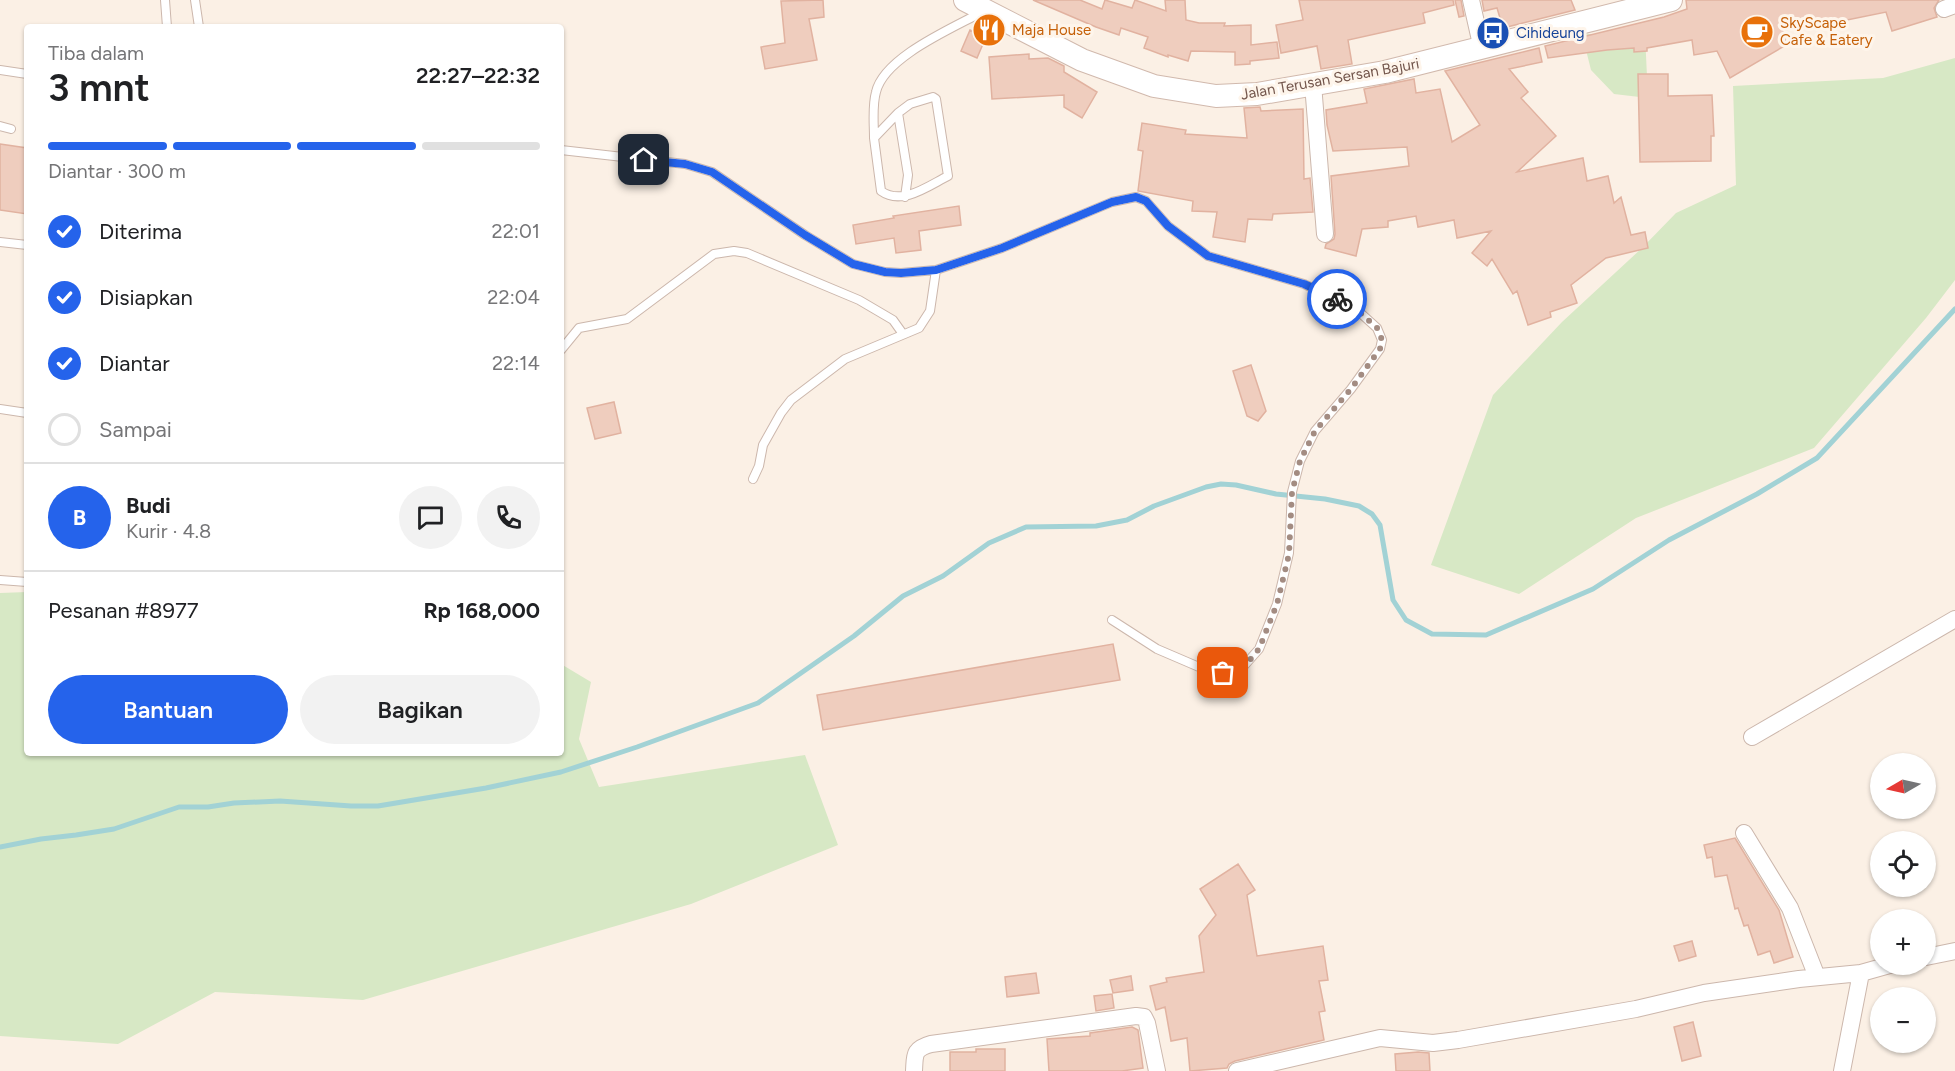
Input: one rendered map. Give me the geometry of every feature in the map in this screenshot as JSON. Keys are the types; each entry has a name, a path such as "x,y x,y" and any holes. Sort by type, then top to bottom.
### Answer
{"main road":[{"name":"Jalan Terusan Sersan Bajuri","path":"965,0 1082,60 1154,86 1216,96 1257,94 1385,72 1671,0"}],"street":[{"path":"1471,0 1482,49"},
{"path":"1313,84 1325,234"},
{"path":"1752,737 1955,619"},
{"path":"1744,833 1790,908 1817,977"},
{"path":"1936,955 1955,951"},
{"path":"1237,1071 1373,1039 1395,1038 1433,1043 1458,1040 1635,1009 1704,993 1870,970"},
{"path":"1842,1071 1861,973"},
{"path":"914,1071 916,1053 921,1047 931,1044 1136,1016 1144,1017 1147,1023 1157,1071"}],"lane":[{"path":"165,0 168,24"},
{"path":"195,0 199,24"},
{"path":"874,138 898,113 918,101 933,97 936,99 948,176 905,197 887,196 880,191 874,138 875,92 883,76 905,55 985,10"},
{"path":"0,70 24,74"},
{"path":"898,113 908,175 905,197"},
{"path":"0,126 12,129"},
{"path":"564,150 685,164 712,172 805,235 853,264 893,273 936,270 1002,248 1112,202 1136,197 1146,201 1168,226 1208,256 1304,284 1356,309 1377,328 1382,340 1380,349 1351,389 1315,431 1300,461 1292,492 1289,554 1277,604 1259,649 1244,667 1223,673 1206,670 1157,648 1112,620"},
{"path":"0,242 24,245"},
{"path":"564,346 579,328 627,319 714,254 734,251 747,253 859,300 893,320 903,334"},
{"path":"753,479 759,465 763,445 791,400 845,359 919,328 930,311 936,270"},
{"path":"0,409 24,413"},
{"path":"0,580 24,582"}],"green space":[{"path":"1582,34 1645,34 1648,98 1614,94 1591,70"},
{"path":"1955,58 1955,280 1926,318 1814,448 1636,518 1519,594 1431,565 1493,395 1562,322 1642,248 1676,213 1736,185 1733,86 1883,78"},
{"path":"24,592 24,756 564,756 564,666 591,682 579,739 599,787 805,755 838,845 691,904 363,1000 215,992 118,1044 0,1036 0,593"}],"building":[{"path":"823,0 824,17 809,19 817,60 765,69 761,47 785,43 781,1"},
{"path":"1033,0 1080,0 1102,9 1105,0 1132,8 1135,0 1166,11 1165,0 1185,0 1186,20 1199,23 1225,23 1224,26 1251,25 1251,45 1277,42 1279,58 1235,65 1235,52 1191,51 1188,61 1168,55 1168,57 1144,48 1148,37 1121,28 1119,35"},
{"path":"1299,0 1453,0 1454,5 1423,13 1425,23 1348,40 1352,64 1321,69 1317,46 1281,53 1276,25 1303,20"},
{"path":"1455,0 1461,0 1464,16 1459,17"},
{"path":"1482,0 1571,0 1575,10 1503,28 1497,8 1484,11"},
{"path":"1686,0 1939,0 1934,8 1937,17 1892,31 1886,12 1783,30 1786,45 1730,78 1717,51 1694,55 1692,40 1647,48 1647,51 1634,52 1634,48 1548,58 1545,46 1664,17 1687,9"},
{"path":"970,30 986,37 977,58 961,51"},
{"path":"1539,48 1542,62 1509,69 1528,92 1521,98 1556,136 1517,172 1583,158 1587,181 1608,176 1614,203 1621,197 1631,235 1645,232 1648,248 1606,258 1571,285 1577,303 1550,312 1551,317 1528,325 1517,291 1513,294 1492,259 1487,266 1472,253 1491,231 1457,238 1454,220 1418,227 1416,216 1388,221 1388,227 1362,229 1356,256 1325,248 1326,244 1334,239 1335,234 1331,176 1409,166 1407,147 1333,151 1326,110 1367,103 1364,89 1414,79 1416,93 1440,89 1452,142 1480,125 1445,71"},
{"path":"1029,54 1029,59 1048,58 1064,66 1064,72 1097,92 1082,118 1064,107 1064,95 992,99 989,57"},
{"path":"1638,74 1668,74 1668,96 1712,95 1714,136 1711,136 1711,161 1640,162"},
{"path":"1260,107 1261,111 1303,109 1304,179 1310,178 1313,212 1273,214 1272,220 1248,219 1245,242 1213,237 1217,212 1192,211 1193,201 1138,191 1143,151 1138,150 1142,123 1186,130 1185,134 1247,138 1244,108"},
{"path":"0,144 24,148 24,214 0,210"},
{"path":"959,206 961,225 919,231 921,250 896,253 894,238 856,244 853,225 894,218 893,216"},
{"path":"1251,365 1266,411 1258,421 1247,416 1233,371"},
{"path":"614,402 621,433 595,439 587,408"},
{"path":"1113,644 1120,680 823,730 817,695"},
{"path":"1735,838 1779,910 1793,957 1774,963 1770,951 1758,955 1748,925 1744,926 1738,908 1735,909 1727,875 1715,877 1712,857 1707,858 1704,845"},
{"path":"1238,864 1255,890 1247,895 1257,956 1323,946 1328,980 1319,981 1325,1011 1319,1012 1324,1040 1235,1061 1227,1068 1190,1071 1187,1038 1171,1041 1165,1007 1156,1010 1150,986 1167,982 1166,978 1204,972 1199,936 1216,915 1200,889"},
{"path":"1692,941 1696,956 1679,961 1674,946"},
{"path":"1036,973 1039,993 1007,997 1005,977"},
{"path":"1131,976 1133,990 1113,993 1110,980"},
{"path":"1112,994 1114,1008 1096,1011 1094,996"},
{"path":"1693,1022 1701,1056 1682,1061 1674,1027"},
{"path":"1132,1027 1138,1030 1143,1068 1122,1071 1049,1071 1047,1039 1090,1036 1090,1033"},
{"path":"976,1049 1005,1049 1005,1071 950,1071 950,1052 976,1052"},
{"path":"1429,1053 1430,1071 1396,1071 1395,1054"}],"waterway":[{"path":"0,847 114,829 179,807 280,801 378,806 486,788 561,772 758,703 854,636 903,596 943,576 989,543 1026,527 1096,526 1127,520 1154,506 1206,487 1221,484 1359,506 1372,514 1380,525 1393,600 1406,620 1432,634 1486,635 1593,589 1669,540 1757,494 1817,458 1955,309"}],"way so far":[{"path":"1223,673 1244,667 1259,649 1277,604 1289,554 1292,492 1300,461 1315,431 1351,389 1380,349 1382,340 1377,328 1356,309 1337,299"}],"place":[{"name":"Maja House","path":"989,30"},
{"name":"SkyScape Cafe & Eatery","path":"1757,32"},
{"name":"Cihideung","path":"1493,33"}],"route":[{"path":"644,160 685,164 712,172 805,235 853,264 870,269 901,273 936,270 1002,248 1112,202 1136,197 1146,201 1168,226 1208,256 1304,284 1337,299"}]}
